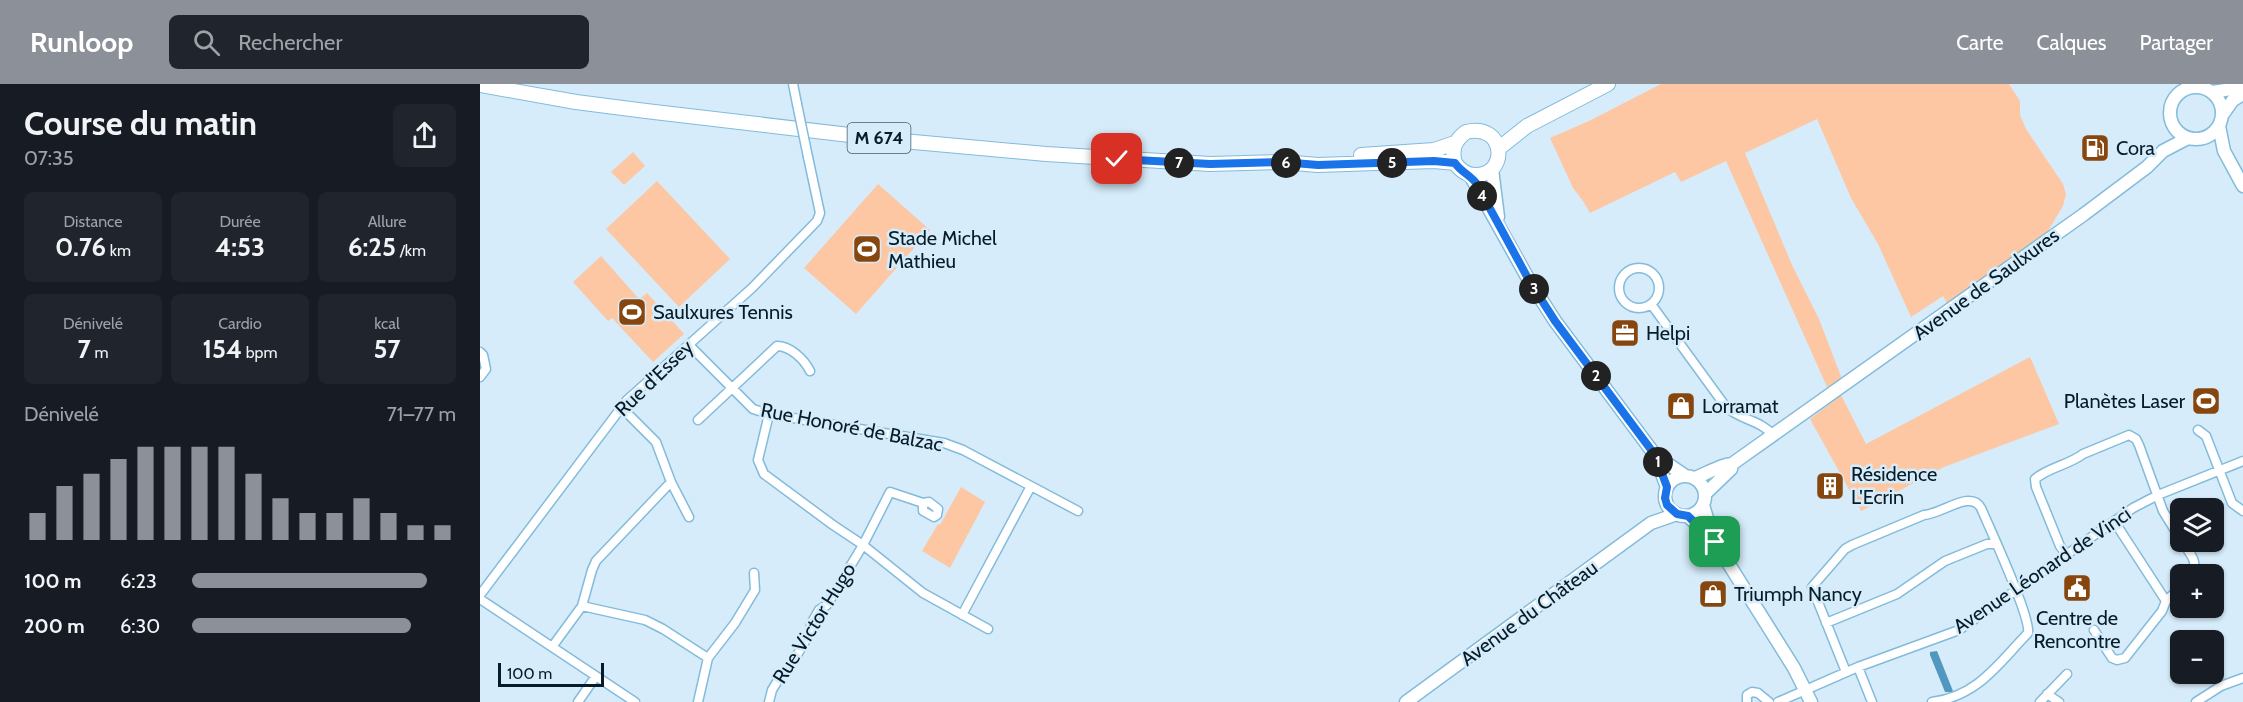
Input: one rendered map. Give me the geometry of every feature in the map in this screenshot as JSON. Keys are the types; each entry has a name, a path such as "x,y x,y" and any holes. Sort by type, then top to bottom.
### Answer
{"main road":[{"path":"1498,149 1527,126 1608,84"},
{"name":"M 674","path":"480,85 576,102 892,140 1164,162 1282,162 1318,165 1434,161 1455,163"},
{"path":"2163,151 2172,124 2171,106 2178,94 2192,87 2212,92 2243,87"},
{"path":"2212,92 2222,106 2224,151 2243,186"},
{"path":"2202,139 2212,135 2233,100 2243,94"},
{"path":"2172,124 2179,133 2188,138 2202,139 2224,151"},
{"path":"1490,134 1498,149 1496,163 1492,169 1486,174 1470,175 1464,172 1455,163 1453,156 1459,137 1474,130 1490,134 1527,126"},
{"path":"2163,151 2188,138"},
{"name":"M 674","path":"1282,162 1434,150 1455,144"},
{"name":"Avenue de Saulxures","path":"1773,435 2083,215 2147,167 2163,151"},
{"path":"1492,169 1499,224"},
{"path":"1470,175 1530,282 1555,321 1655,455 1704,487 1715,542 1806,689 1811,702"},
{"path":"1666,493 1672,480 1710,473 1726,464 1732,464 1773,435"},
{"path":"1655,455 1671,510 1682,515 1715,542"},
{"path":"1682,515 1694,514 1731,469 1732,464"},
{"name":"Avenue du Château","path":"1651,523 1666,493"},
{"name":"Avenue du Château","path":"1406,702 1651,523 1682,515"}],"street":[{"name":"Rue d'Essey","path":"480,595 621,407 752,288 817,221 820,213 792,84"},
{"path":"1645,269 1657,279 1659,290 1651,304 1635,308 1622,299 1619,283 1629,270 1645,269"},
{"path":"1651,304 1726,407 1738,415 1761,423 1773,435"},
{"name":"Rue Honoré de Balzac","path":"689,345 753,409 769,414 944,443 963,450 1078,512"},
{"path":"698,420 777,346 785,346 806,363 810,371"},
{"path":"480,352 483,355 486,369 480,377"},
{"path":"621,407 656,442 671,482 689,517"},
{"path":"769,414 758,460 764,474 832,525 863,545 923,593 987,629"},
{"path":"2198,430 2206,436 2232,503 2243,512"},
{"path":"2066,554 2060,546 2036,487 2036,479 2083,454 2128,435 2136,439 2139,445 2163,511 2170,523"},
{"name":"Avenue Léonard de Vinci","path":"1778,702 1858,667 1959,630 2114,521 2158,495 2243,461"},
{"path":"552,647 582,606 591,570 596,561 671,482"},
{"path":"962,615 1031,486"},
{"name":"Rue Victor Hugo","path":"769,702 772,690 780,677 787,672 810,633 811,624 819,610 827,605 863,545 890,492 923,503"},
{"path":"1846,672 1812,587 1845,549 1852,545 1967,500 1978,502 2016,590 2029,626 2028,633 1971,690 1952,699 1932,702"},
{"path":"2114,521 2166,601"},
{"path":"1826,623 1897,594 1945,561 1987,544 1996,544"},
{"path":"698,702 708,658 735,623 755,590 754,573"},
{"path":"2094,630 2112,658 2117,660 2125,658 2170,597"},
{"path":"480,600 635,702"},
{"path":"582,606 645,620 663,628 708,658"},
{"path":"1858,667 1872,702"},
{"path":"2040,702 2067,674"},
{"path":"578,702 596,676"},
{"path":"2196,702 2221,686 2243,678"},
{"path":"1747,702 1747,695 1752,692 1758,693 1769,702"},
{"path":"2047,694 2059,702"}],"shaded area":[{"path":"1661,84 2009,84 2020,101 2020,115 2026,129 2063,184 2066,194 2063,206 2046,234 1948,305 1943,296 1911,317 1878,244 1851,198 1817,119 1745,153 1792,265 1819,319 1842,379 1828,389 1726,161 1681,182 1675,172 1590,213 1573,188 1550,138"},
{"path":"633,152 645,166 624,185 611,172"},
{"path":"657,181 730,259 679,307 606,229"},
{"name":"Stade Michel Mathieu","path":"878,184 930,230 856,314 804,268"},
{"name":"Saulxures Tennis","path":"601,256 639,299 647,293 684,334 653,362 612,318 608,321 573,282"},
{"path":"2030,357 2059,424 1944,467 1861,511 1810,419 1841,395 1866,444"},
{"path":"961,487 985,502 950,568 922,551 938,524 940,525"}],"water":[{"path":"1937,651 1952,692 1945,692 1930,655 1930,652"}],"place":[{"name":"Cora","path":"2095,148"},
{"name":"Stade Michel Mathieu","path":"867,249"},
{"name":"Saulxures Tennis","path":"632,312"},
{"name":"Helpi","path":"1625,333"},
{"name":"Planètes Laser","path":"2206,401"},
{"name":"Lorramat","path":"1681,406"},
{"name":"Résidence L'Ecrin","path":"1830,486"},
{"name":"Centre de Rencontre","path":"2077,588"},
{"name":"Triumph Nancy","path":"1713,594"}],"route":[{"path":"1117,159 1210,164 1282,162 1318,165 1434,161 1455,163 1476,183 1530,282 1565,336 1655,455 1667,487 1665,498 1667,505 1677,514 1688,516 1715,542"}]}
